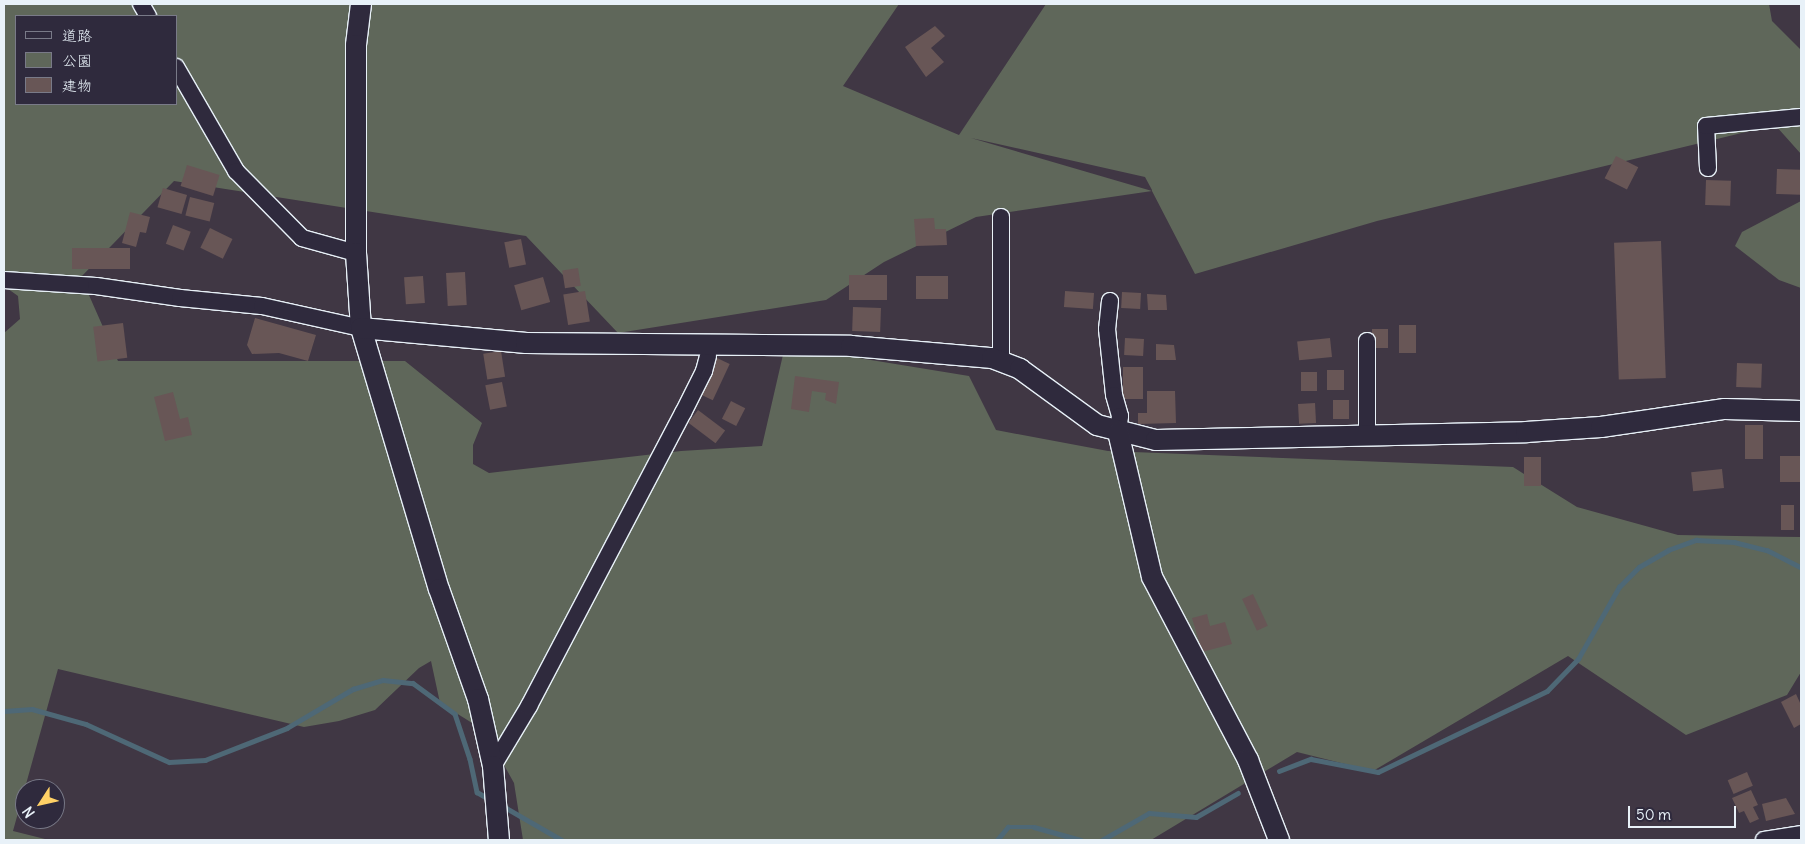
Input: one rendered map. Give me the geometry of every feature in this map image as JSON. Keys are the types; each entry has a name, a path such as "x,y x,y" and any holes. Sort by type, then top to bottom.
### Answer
{"street":[{"path":"140,4 147,15"},
{"path":"361,4 356,45 356,253 361,328 439,589 478,699 493,766 499,832"},
{"path":"178,70 236,171 302,238 356,253"},
{"path":"1708,168 1706,126 1801,117"},
{"path":"1001,217 1001,362"},
{"path":"4,280 96,286 180,298 262,306 361,328 526,343 851,346 946,353 1001,362 1020,369 1097,425 1118,432 1156,440 1526,432 1601,427 1725,409 1801,412"},
{"path":"1110,301 1107,329 1114,395 1120,416 1118,432 1152,577 1248,760 1279,840"},
{"path":"1367,341 1367,435"},
{"path":"493,766 529,706 683,413 704,371 708,356"},
{"path":"1764,840 1801,834"}],"green space":[{"path":"4,4 899,4 843,86 959,135 1046,4 1769,4 1772,21 1801,50 1801,154 1775,125 1377,221 1195,274 1152,191 976,217 884,262 826,300 618,333 526,236 174,181 81,277 118,361 405,361 482,423 473,445 473,464 489,473 681,451 762,446 785,346 969,376 996,430 1108,451 1513,467 1577,507 1678,535 1801,537 1801,672 1787,695 1686,735 1568,656 1373,771 1297,752 1151,840 523,840 514,783 485,731 440,703 431,661 419,668 375,710 339,721 304,727 58,669 27,779 15,779 15,824 13,831 49,840 4,840 4,333 20,319 18,296 4,286","holes":["971,138 1145,177 1152,191"]},
{"path":"1801,201 1801,288 1779,280 1735,246 1742,232"}],"building":[{"path":"935,26 945,36 931,48 944,62 926,77 905,47"},
{"path":"1616,156 1638,167 1627,190 1605,178"},
{"path":"187,165 220,175 213,196 181,186"},
{"path":"1777,169 1801,170 1800,195 1776,194"},
{"path":"1706,180 1731,181 1730,206 1705,205"},
{"path":"163,188 187,195 182,214 157,207"},
{"path":"190,197 214,203 210,221 185,215"},
{"path":"130,212 150,217 146,233 140,232 136,247 122,243"},
{"path":"934,218 935,229 946,229 947,245 916,246 914,219"},
{"path":"173,225 191,232 184,250 166,244"},
{"path":"210,228 232,239 223,259 200,248"},
{"path":"521,239 526,265 509,268 504,242"},
{"path":"1661,241 1666,378 1619,380 1614,243"},
{"path":"72,248 130,248 130,269 72,269"},
{"path":"578,268 581,286 565,288 562,271"},
{"path":"465,272 467,305 448,306 446,273"},
{"path":"849,275 887,275 887,300 849,300"},
{"path":"423,276 425,303 406,304 404,277"},
{"path":"916,276 948,276 948,299 916,299"},
{"path":"543,277 550,302 521,310 514,285"},
{"path":"585,291 590,322 568,325 563,294"},
{"path":"1065,291 1094,293 1093,309 1064,307"},
{"path":"1122,292 1141,293 1140,309 1121,308"},
{"path":"1147,294 1166,295 1167,310 1148,310"},
{"path":"853,307 881,308 880,332 852,331"},
{"path":"255,318 316,335 308,361 279,353 252,354 247,345"},
{"path":"123,323 127,358 97,361 93,327"},
{"path":"1399,325 1416,325 1416,353 1399,353"},
{"path":"1372,329 1388,329 1388,348 1372,348"},
{"path":"1125,338 1144,339 1143,356 1124,355"},
{"path":"1330,338 1332,357 1299,360 1297,341"},
{"path":"1156,344 1174,345 1176,360 1156,360"},
{"path":"501,351 505,377 487,379 483,354"},
{"path":"717,358 730,364 713,400 700,394"},
{"path":"1737,363 1762,364 1761,388 1736,387"},
{"path":"1123,367 1143,367 1143,399 1123,399"},
{"path":"1327,370 1344,370 1344,390 1327,390"},
{"path":"1301,372 1317,372 1317,391 1301,391"},
{"path":"795,376 839,382 836,404 825,400 826,393 812,391 809,412 791,409"},
{"path":"502,382 507,407 490,410 485,385"},
{"path":"1147,391 1175,391 1176,423 1138,424 1138,413 1147,413"},
{"path":"173,392 180,419 188,417 192,435 165,441 154,397"},
{"path":"1333,400 1349,400 1349,419 1333,419"},
{"path":"731,401 745,408 736,426 722,419"},
{"path":"1315,403 1316,423 1299,424 1298,404"},
{"path":"698,410 725,430 716,443 688,423"},
{"path":"1745,425 1763,425 1763,459 1745,459"},
{"path":"1780,456 1801,456 1801,482 1780,482"},
{"path":"1524,457 1541,457 1541,486 1524,486"},
{"path":"1722,469 1724,488 1693,491 1691,472"},
{"path":"1781,505 1794,505 1794,530 1781,530"},
{"path":"1253,594 1268,626 1257,631 1242,599"},
{"path":"1207,614 1210,626 1225,622 1232,644 1202,652 1192,618"},
{"path":"1796,694 1801,705 1801,724 1794,728 1781,702"},
{"path":"1747,772 1753,786 1734,794 1728,780"},
{"path":"1751,790 1758,805 1753,807 1759,819 1750,823 1744,811 1739,813 1732,798"},
{"path":"1786,798 1795,814 1766,821 1762,804"}],"waterway":[{"path":"1279,771 1311,759 1378,772 1547,691 1578,659 1619,587 1639,567 1668,550 1696,540 1734,542 1767,550 1801,567"},
{"path":"4,711 32,709 86,724 169,762 205,760 287,728 353,689 383,680 413,683 455,714 470,759 477,792 489,799"},
{"path":"1102,840 1149,813 1196,817 1238,793"},
{"path":"503,806 562,840"},
{"path":"997,840 1008,827 1034,827 1081,840"}]}
